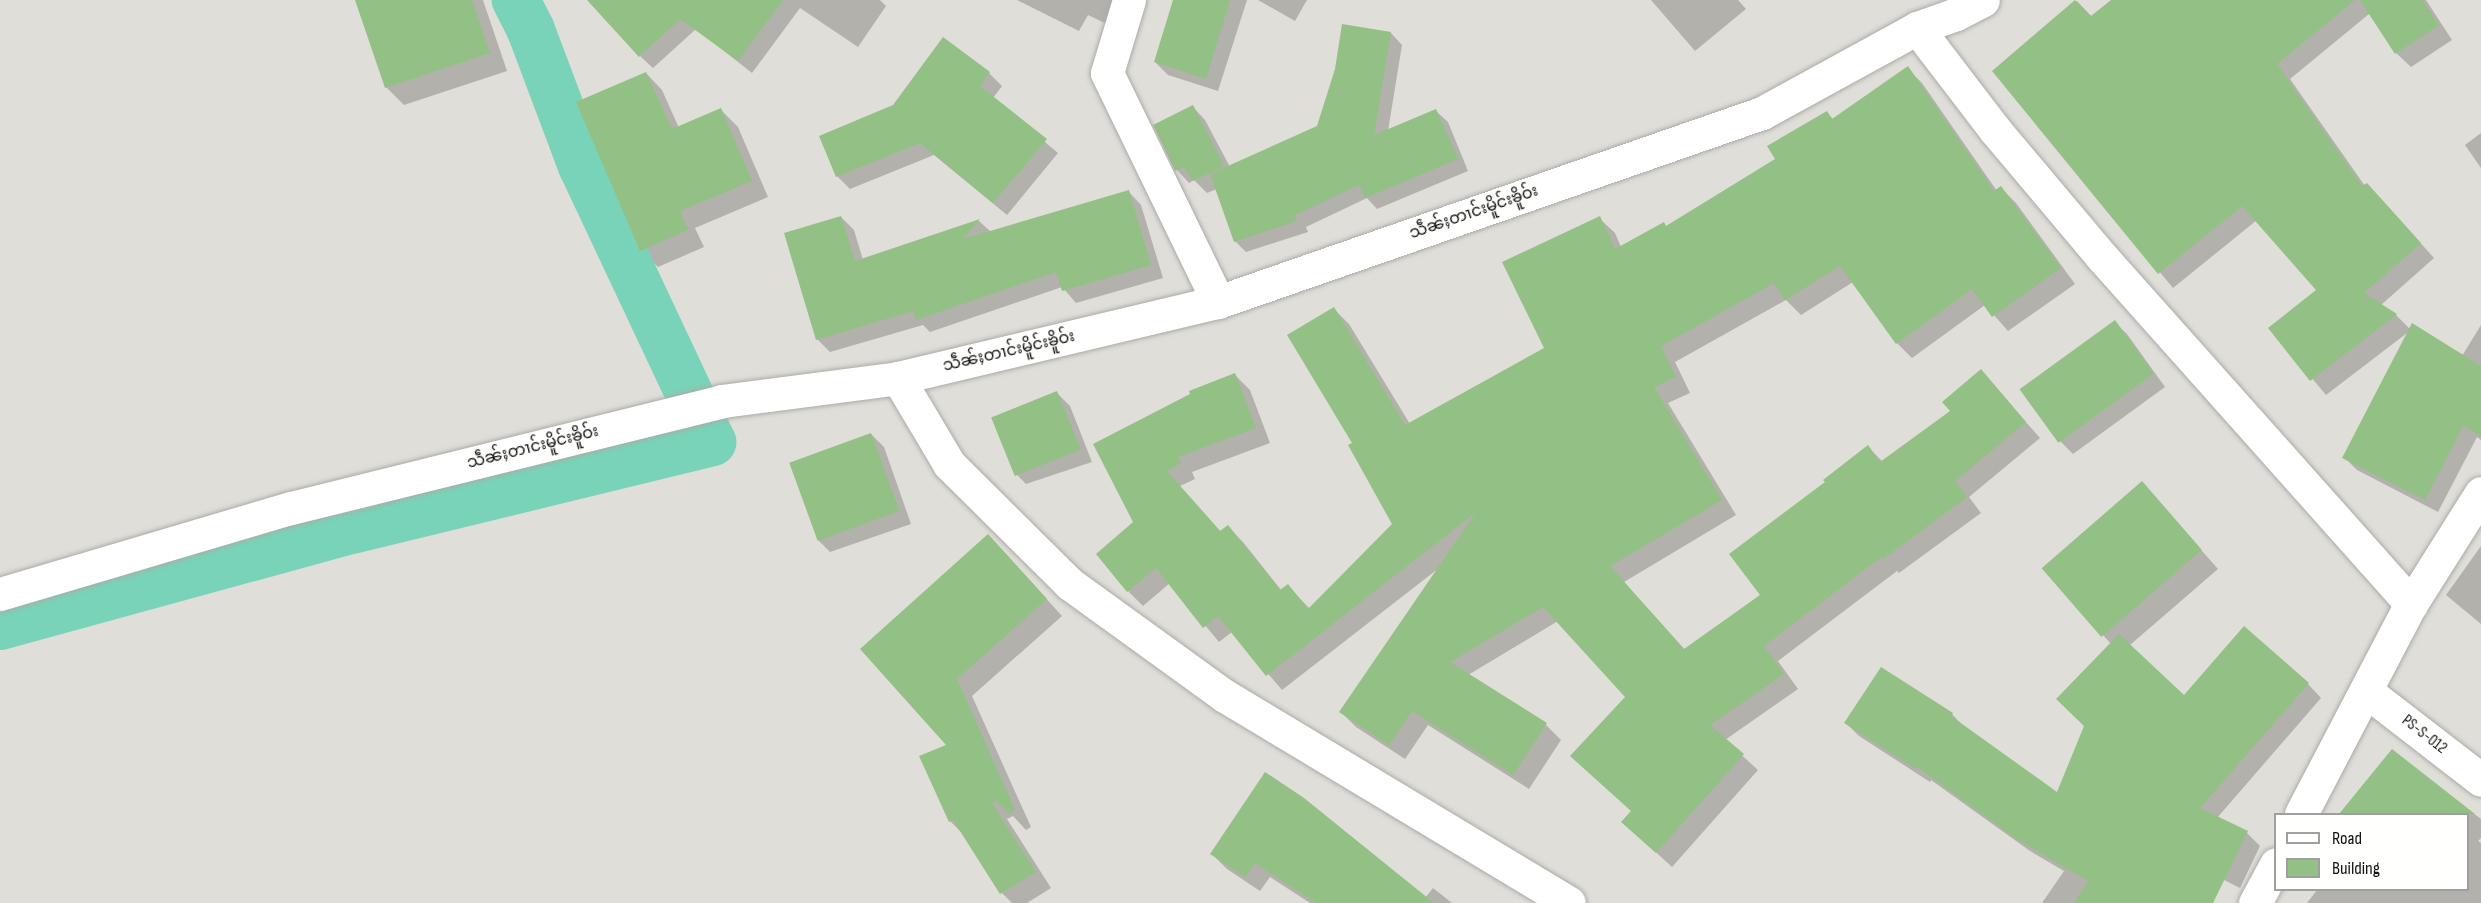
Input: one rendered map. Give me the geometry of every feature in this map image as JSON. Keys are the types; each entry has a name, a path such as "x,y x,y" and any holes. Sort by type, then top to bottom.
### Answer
{"street":[{"path":"1129,0 1107,73 1218,302"},
{"name":"သဵၼ်ႈတၢင်းမိူင်းၶိူဝ်း","path":"0,594 291,508 722,401 898,378 1218,302 1762,113 1963,5"},
{"path":"1917,28 1995,130 2094,248 2411,604"},
{"path":"898,378 949,464 1070,584 1225,696 1569,903"},
{"path":"2302,813 2411,604 2481,493"},
{"name":"PS-S-012","path":"2366,691 2481,780"},
{"path":"2255,903 2274,868"}],"building":[{"path":"355,0 472,0 490,53 385,88"},
{"path":"587,0 783,0 738,61 680,19 639,57"},
{"path":"1173,0 1230,0 1206,79 1154,62"},
{"path":"2075,0 2091,16 2111,0 2355,0 2277,64 2362,186 2367,183 2421,243 2364,293 2397,314 2310,381 2268,328 2316,290 2242,206 2158,274 1992,71"},
{"path":"2360,0 2422,0 2439,25 2395,54"},
{"path":"1342,24 1391,32 1374,135 1436,109 1458,159 1365,198 1359,185 1295,215 1297,221 1234,242 1210,174 1317,126 1335,69"},
{"path":"943,37 990,72 980,86 1047,139 993,203 920,143 836,177 819,136 893,105"},
{"path":"1908,66 1994,191 2001,186 2061,268 1992,317 1972,289 1896,344 1840,266 1785,300 1774,283 1661,346 1676,377 1654,387 1722,500 1610,566 1684,649 1760,595 1729,554 1825,482 1823,480 1868,445 1880,462 1950,411 1942,402 1981,369 2026,422 1955,481 1967,497 1883,559 1881,557 1764,646 1784,674 1710,725 1744,754 1656,853 1621,822 1631,811 1570,756 1625,697 1543,607 1450,662 1547,723 1513,775 1412,711 1389,745 1339,712 1476,512 1266,676 1218,616 1203,628 1156,568 1127,592 1096,554 1133,522 1093,444 1190,394 1189,391 1235,373 1256,428 1178,457 1181,463 1167,471 1220,531 1228,525 1280,590 1288,584 1308,609 1392,524 1348,445 1352,443 1287,335 1334,307 1405,425 1544,348 1502,262 1600,216 1615,249 1664,222 1666,226 1775,159 1767,146 1827,111 1832,119"},
{"path":"646,72 672,129 721,108 752,181 680,211 688,230 640,251 576,102"},
{"path":"1193,105 1224,166 1193,181 1184,167 1175,171 1153,125"},
{"path":"1129,190 1151,265 1062,291 1056,272 916,320 913,311 816,340 784,233 841,216 855,261 980,219 963,239"},
{"path":"2115,320 2154,373 2058,443 2020,389"},
{"path":"2412,323 2481,366 2481,436 2463,426 2425,500 2342,458"},
{"path":"1057,391 1081,449 1015,476 991,418"},
{"path":"871,433 899,511 818,541 789,463"},
{"path":"2142,481 2202,550 2101,637 2042,568"},
{"path":"988,534 1047,599 957,679 1015,810 1009,814 996,801 992,803 1036,872 1000,894 953,820 949,822 919,756 946,745 860,649"},
{"path":"2244,626 2309,683 2200,808 2248,831 2213,903 2074,903 2088,881 2015,838 1917,767 1916,769 1844,723 1881,667 1953,713 1951,716 2057,792 2084,726 2056,699 2119,634 2184,695"},
{"path":"2392,749 2475,814 2469,813 2340,813"},
{"path":"1265,772 1304,798 1434,903 1316,903 1255,863 1245,877 1210,854"}],"waterway":[{"path":"0,626 352,530 712,442 582,166 531,30 516,0"}]}
